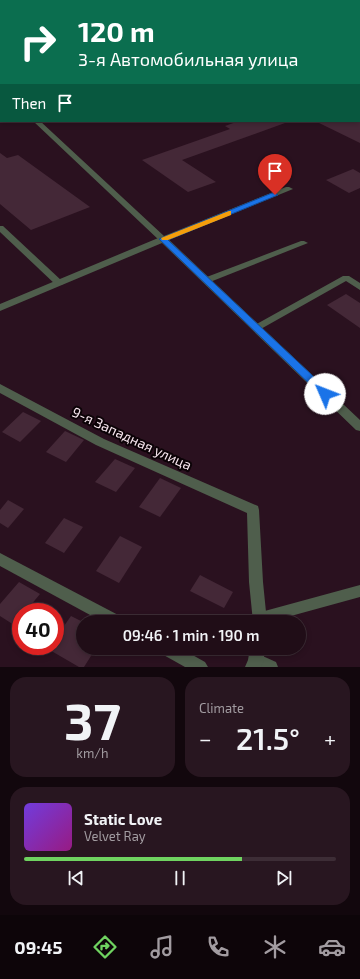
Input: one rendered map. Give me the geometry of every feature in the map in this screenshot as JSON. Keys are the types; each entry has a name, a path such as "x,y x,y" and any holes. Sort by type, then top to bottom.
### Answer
{"street":[{"path":"37,122 207,280 360,427"},
{"path":"0,308 163,239 289,189"},
{"name":"9-я Западная улица","path":"0,388 100,442 253,510 256,582 259,615"},
{"path":"0,559 104,615"},
{"path":"178,655 200,667"}],"lane":[{"path":"0,228 59,283"},
{"path":"207,280 304,244"},
{"path":"256,328 346,278 360,287"},
{"path":"277,615 360,591"},
{"path":"255,658 271,667"}],"building":[{"path":"236,122 285,122 182,160 216,182 188,192 142,160 230,129 225,126"},
{"path":"317,122 360,122 360,143"},
{"path":"0,153 7,158 18,155 90,207 31,230 0,204"},
{"path":"353,169 360,173 360,188 349,193 326,180"},
{"path":"346,294 360,303 360,328 327,305"},
{"path":"23,412 41,421 20,442 2,432"},
{"path":"65,431 84,440 66,462 46,452"},
{"path":"115,459 135,468 116,492 95,482"},
{"path":"160,478 181,488 160,517 139,507"},
{"path":"8,500 24,509 8,528 0,523 0,510"},
{"path":"64,518 83,527 64,553 45,543"},
{"path":"120,536 142,547 119,583 96,571"},
{"path":"200,575 233,592 224,608 190,591"},
{"path":"19,582 40,594 32,603 12,603 12,624 0,616 0,604"},
{"path":"71,616 76,618 76,655 92,655 84,667 79,667 58,655 64,655 64,626"}],"slow traffic":[{"path":"165,238 229,213"}],"route":[{"path":"275,195 163,239 325,394"}]}
